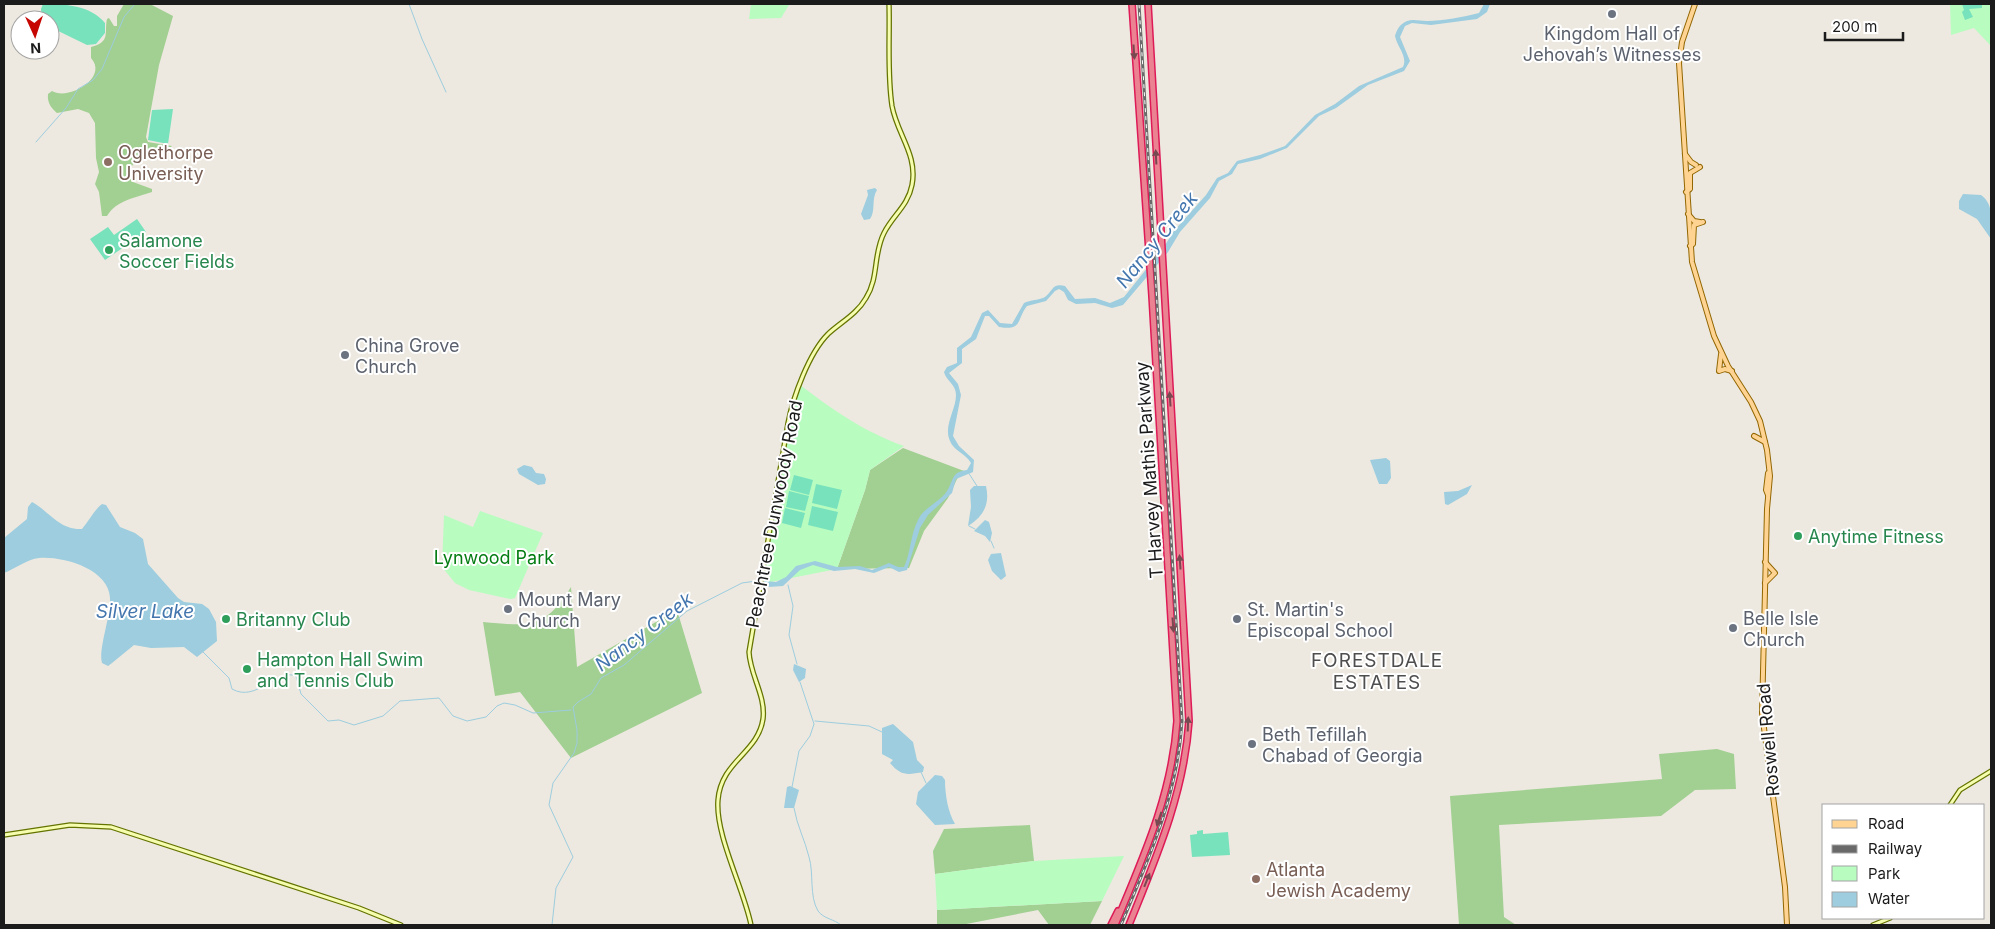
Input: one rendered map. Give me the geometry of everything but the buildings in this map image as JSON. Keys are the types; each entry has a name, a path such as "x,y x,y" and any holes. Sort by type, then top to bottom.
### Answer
{"highway":[{"name":"T Harvey Mathis Parkway","path":"1115,925 1143,859 1167,792 1177,721 1152,296 1132,4"},
{"name":"T Harvey Mathis Parkway","path":"1129,925 1174,809 1184,766 1189,721 1159,227 1148,4"},
{"path":"1111,925 1143,859"}],"main road":[{"name":"Peachtree Dunwoody Road","path":"750,925 720,824 718,800 726,772 750,746 758,733 763,719 760,697 750,666 749,652 788,423 794,399 822,341 855,312 867,297 873,282 879,243 886,228 904,208 911,189 912,160 907,144 898,127 892,105 889,4"},
{"path":"1696,4 1679,56 1690,246 1694,272 1720,352 1722,362 1719,371 1725,369 1732,372"},
{"path":"1684,152 1688,160 1698,166 1690,173 1690,190 1686,192"},
{"path":"1688,213 1694,221 1702,222 1694,225 1693,244 1690,246"},
{"path":"1720,352 1732,372"},
{"name":"Roswell Road","path":"1732,372 1755,408 1766,442 1770,480 1765,562 1762,713 1785,887 1787,925"},
{"path":"1754,436 1766,442"},
{"path":"1765,562 1775,573 1765,583"},
{"path":"1951,804 1960,790 1991,771"},
{"path":"4,835 70,825 111,827 358,908 402,925"},
{"path":"1873,925 1888,919"}],"green space":[{"path":"43,4 60,4 85,9 92,12 105,23 105,33 96,44 87,45 60,32 60,10 41,9"},
{"path":"124,4 150,4 173,16 159,65 146,137 148,142 172,146 167,151 144,151 131,167 133,182 152,189 152,192 121,203 107,216 102,216 99,192 95,184 99,172 96,158 95,123 89,113 78,109 57,113 50,105 48,94 52,91 67,93 84,86 91,80 95,73 95,66 91,58 91,47 104,40 107,19 109,18 114,26 117,26 117,16"},
{"path":"751,4 789,5 781,18 749,19"},
{"path":"1950,4 1991,4 1991,46 1974,28 1951,35"},
{"path":"1962,4 1982,4 1982,8 1969,9 1973,17 1965,20"},
{"path":"173,109 168,144 148,140 152,110"},
{"name":"Salamone Soccer Fields","path":"137,219 146,232 105,260 90,239 108,227 114,235"},
{"path":"799,384 849,420 875,434 904,446 870,470 865,490 837,569 761,584 783,443"},
{"path":"903,448 964,471 957,479 948,498 924,531 909,568 837,569 865,490 870,470"},
{"path":"794,475 813,480 809,495 790,490"},
{"path":"816,484 842,490 837,509 812,503"},
{"path":"789,491 809,496 805,511 786,507"},
{"path":"812,506 838,512 833,531 808,525"},
{"path":"785,508 805,513 801,528 782,523"},
{"name":"Lynwood Park","path":"480,511 543,533 515,598 510,599 469,590 455,583 442,567 444,515 473,527"},
{"path":"571,587 577,667 677,610 702,693 571,758 520,692 495,696 483,622 524,624 534,622 544,618 552,611"},
{"path":"1717,749 1734,754 1736,789 1695,790 1661,816 1499,825 1504,917 1516,925 1459,925 1450,796 1662,779 1659,754"},
{"path":"1030,825 1034,861 935,874 933,851 944,829"},
{"path":"1203,830 1203,834 1228,832 1230,855 1192,857 1190,835 1197,834 1197,831"},
{"path":"1124,856 1102,901 937,910 935,874 1034,861"},
{"path":"1102,901 1090,925 1049,925 1038,910 961,925 937,925 937,910"}],"water":[{"path":"1484,4 1490,4 1487,12 1477,19 1431,25 1412,23 1405,26 1400,37 1410,61 1404,71 1368,85 1336,108 1319,116 1287,148 1260,159 1238,164 1232,174 1219,181 1210,198 1180,232 1168,252 1123,305 1112,308 1095,303 1076,304 1068,300 1064,292 1059,289 1046,301 1027,306 1016,326 999,327 989,316 985,316 976,339 962,349 962,363 949,373 958,384 961,395 953,436 959,446 974,460 973,472 956,479 952,493 928,515 920,528 907,570 899,572 889,567 874,573 855,569 834,571 813,565 800,570 783,586 768,587 755,580 776,582 786,577 796,566 815,561 837,567 860,566 872,570 889,563 898,567 904,567 919,518 925,510 944,495 955,475 967,470 971,463 954,447 948,435 956,391 944,372 947,367 957,363 957,348 971,337 982,313 988,310 1000,323 1012,324 1024,303 1045,297 1053,288 1061,285 1065,286 1075,299 1095,298 1110,303 1124,297 1164,247 1173,232 1206,195 1217,178 1228,173 1237,161 1285,146 1315,115 1335,104 1359,86 1403,67 1403,55 1395,36 1402,24 1409,20 1440,20 1479,13"},
{"path":"875,188 877,190 874,197 872,216 870,219 864,220 861,214 868,195 867,190"},
{"path":"1963,194 1981,195 1985,199 1991,215 1991,239 1977,219 1959,209 1959,201"},
{"path":"1386,458 1390,461 1391,478 1387,484 1379,484 1370,460"},
{"path":"524,465 532,467 536,473 544,474 545,484 538,485 519,474 517,469"},
{"path":"1472,485 1467,494 1448,505 1445,504 1444,492 1458,491"},
{"path":"974,486 986,486 987,498 982,514 968,526 971,507 970,490"},
{"name":"Silver Lake","path":"32,502 61,524 74,529 82,529 99,506 102,504 106,505 120,527 135,533 143,539 148,564 178,598 184,602 202,604 209,609 216,622 217,641 197,657 184,647 151,648 134,645 108,666 102,663 101,657 110,598 108,588 102,579 83,566 60,559 49,558 30,560 4,573 4,538 27,519 28,507"},
{"path":"985,520 989,522 992,533 990,542 985,536 974,531"},
{"path":"1001,553 1006,576 1001,580 992,571 988,560 991,554"},
{"path":"794,664 806,669 805,678 799,682 793,670"},
{"path":"893,724 913,742 917,760 924,767 923,772 905,774 890,763 893,760 882,754 882,728"},
{"path":"935,775 942,776 945,780 947,803 955,824 935,825 916,804 918,792"},
{"path":"790,786 799,790 794,808 784,808 787,787"}],"waterway":[{"path":"36,142 66,108 78,89 93,80 102,69 124,17 135,4"},
{"path":"409,4 422,39 446,92"},
{"path":"968,472 977,486"},
{"path":"969,526 975,529"},
{"path":"991,541 994,548"},
{"name":"Nancy Creek","path":"552,925 556,888 573,857 549,805 553,783 574,753 577,743 573,707 591,694 601,678 624,665 687,611 742,583 756,581"},
{"path":"788,585 793,606 789,635 797,664"},
{"path":"203,652 229,678 232,689 241,692 250,692 281,677 296,676 301,694 328,721 339,720 354,725 383,716 400,701 439,698 453,716 467,721 486,717 497,706 504,703 515,705 533,713 571,710"},
{"path":"792,787 799,751 810,736 814,724 800,682"},
{"path":"815,721 869,726 882,732"},
{"path":"921,772 926,783"},
{"path":"794,808 810,863 815,905 820,914 841,925"}],"railway":[{"path":"1121,925 1152,850 1168,800 1175,774 1182,721 1139,4"}],"place":[{"name":"Kingdom Hall of Jehovah’s Witnesses","path":"1612,14"},
{"name":"Oglethorpe University","path":"108,162"},
{"name":"Salamone Soccer Fields","path":"109,250"},
{"name":"China Grove Church","path":"345,355"},
{"name":"Anytime Fitness","path":"1798,536"},
{"name":"Mount Mary Church","path":"508,609"},
{"name":"Britanny Club","path":"226,619"},
{"name":"St. Martin's Episcopal School","path":"1237,619"},
{"name":"Belle Isle Church","path":"1733,628"},
{"name":"Hampton Hall Swim and Tennis Club","path":"247,669"},
{"name":"Beth Tefillah Chabad of Georgia","path":"1252,744"},
{"name":"Atlanta Jewish Academy","path":"1256,879"}],"district":[{"name":"FORESTDALE ESTATES","path":"1377,671"}]}
